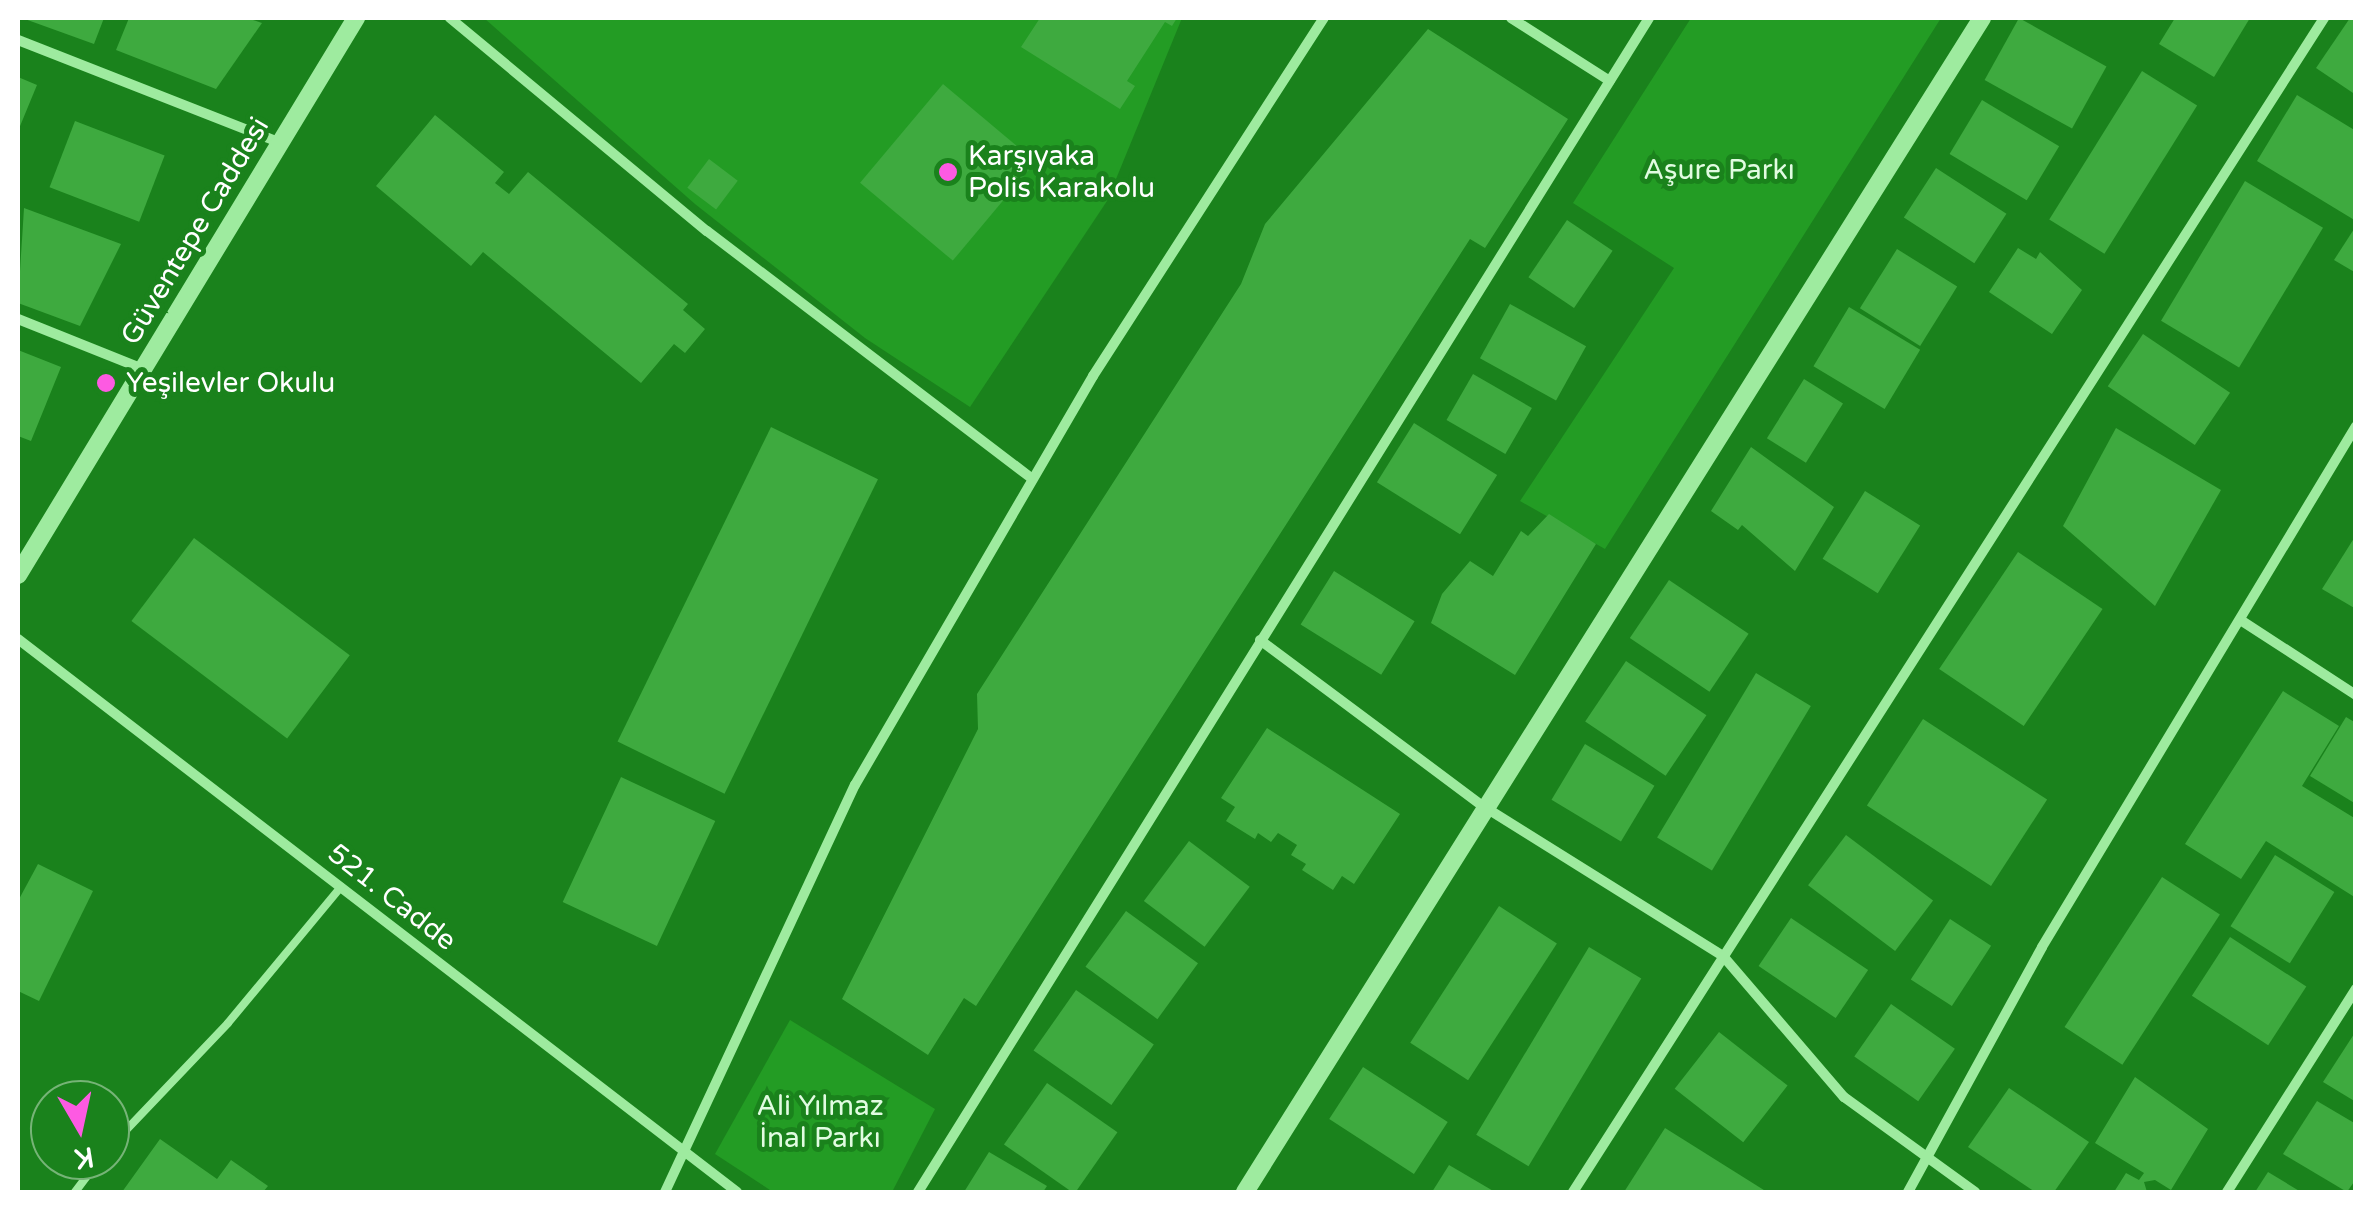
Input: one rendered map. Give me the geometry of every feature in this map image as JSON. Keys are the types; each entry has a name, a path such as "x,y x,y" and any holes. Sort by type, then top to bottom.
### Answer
{"street":[{"name":"Güventepe Caddesi","path":"18,575 356,18"},
{"path":"450,18 707,230 1032,478"},
{"path":"665,1192 687,1152 855,785 1032,478 1324,18"},
{"path":"1512,18 1610,81"},
{"path":"918,1192 1649,18"},
{"path":"1245,1192 1483,806 1982,18"},
{"path":"1573,1192 2324,18"},
{"path":"18,40 280,142"},
{"path":"18,319 143,369"},
{"path":"1908,1192 1930,1160 2042,947 2242,622 2356,426"},
{"path":"2242,622 2356,696"},
{"name":"521. Cadde","path":"18,639 738,1192"},
{"path":"1260,640 1483,806 1723,956 1844,1097 1975,1192"},
{"path":"2227,1192 2356,989"}],"lane":[{"path":"130,1126 228,1023 341,887"}],"green space":[{"path":"484,18 1182,18 1107,201 970,407 865,338 695,204"},
{"name":"Aşure Parkı","path":"1691,18 1941,18 1605,549 1520,501 1674,268 1573,203"},
{"name":"Ali Yılmaz İnal Parkı","path":"790,1020 935,1109 892,1192 773,1192 715,1154"}],"building":[{"path":"22,18 104,18 94,44"},
{"path":"129,18 247,18 262,23 216,89 116,50"},
{"path":"1040,18 1177,18 1172,26 1165,22 1127,81 1135,86 1120,109 1021,47"},
{"path":"2019,18 2106,66 2072,129 1985,80"},
{"path":"2175,18 2250,18 2214,77 2159,44"},
{"path":"2350,18 2356,18 2356,95 2316,68"},
{"path":"1428,29 1568,119 1485,248 1470,239 976,1006 964,998 928,1055 842,999 978,729 977,694 1241,284 1265,224"},
{"path":"2142,71 2197,105 2104,254 2049,219"},
{"path":"18,77 37,85 18,131"},
{"name":"Karşıyaka Polis Karakolu","path":"943,84 1036,162 953,261 860,183"},
{"path":"2297,95 2356,131 2356,221 2257,161"},
{"path":"1982,100 2059,146 2027,200 1950,154"},
{"path":"435,115 504,172 495,183 509,194 528,172 688,304 683,310 705,329 685,353 674,344 641,383 483,252 471,266 376,186"},
{"path":"75,121 165,155 139,222 50,187"},
{"path":"709,159 738,181 716,209 687,188"},
{"path":"1936,168 2006,214 1974,263 1904,217"},
{"path":"2245,181 2323,228 2239,368 2161,321"},
{"path":"24,208 121,244 80,326 18,303"},
{"path":"1567,220 1613,251 1574,308 1528,277"},
{"path":"2356,226 2356,273 2334,260"},
{"path":"2018,248 2036,259 2040,252 2082,290 2052,334 1989,292"},
{"path":"1897,249 1957,287 1920,346 1860,308"},
{"path":"1510,304 1586,346 1556,400 1480,358"},
{"path":"1849,307 1920,350 1885,409 1813,366"},
{"path":"2143,334 2230,393 2195,445 2108,386"},
{"path":"18,350 61,367 31,441 18,436"},
{"path":"1473,374 1532,408 1505,454 1446,420"},
{"path":"1804,379 1843,403 1806,463 1767,438"},
{"path":"1414,423 1497,475 1460,534 1377,482"},
{"path":"771,427 878,479 725,794 618,742"},
{"path":"2116,428 2221,490 2155,606 2063,526"},
{"path":"1751,447 1834,507 1795,571 1742,525 1738,530 1711,511"},
{"path":"1865,491 1920,525 1878,593 1823,559"},
{"path":"1549,514 1596,544 1515,675 1431,623 1442,594 1470,561 1493,576 1521,531 1528,536"},
{"path":"2356,535 2356,609 2322,589"},
{"path":"194,538 350,655 287,738 131,621"},
{"path":"2018,552 2103,609 2024,726 1939,669"},
{"path":"1334,571 1415,621 1381,675 1301,624"},
{"path":"1669,580 1749,634 1709,692 1630,638"},
{"path":"1626,661 1706,715 1666,776 1585,722"},
{"path":"1756,673 1811,706 1712,871 1657,838"},
{"path":"2283,691 2339,726 2302,786 2356,819 2356,898 2266,841 2241,879 2185,844"},
{"path":"2346,717 2356,723 2356,804 2310,776"},
{"path":"1923,719 2047,800 1991,886 1867,805"},
{"path":"1267,728 1400,814 1354,884 1342,876 1333,890 1302,870 1306,864 1291,855 1297,845 1278,833 1271,842 1258,833 1255,839 1226,821 1235,807 1221,798"},
{"path":"1585,744 1654,786 1621,841 1552,800"},
{"path":"621,777 715,821 657,946 563,902"},
{"path":"1846,835 1933,901 1895,951 1808,885"},
{"path":"1189,841 1250,887 1205,947 1144,901"},
{"path":"2275,855 2334,892 2290,963 2230,926"},
{"path":"38,864 93,891 39,1001 18,991 18,901"},
{"path":"2162,877 2220,915 2122,1065 2065,1027"},
{"path":"1499,906 1557,944 1468,1080 1410,1043"},
{"path":"1126,911 1198,963 1157,1019 1085,967"},
{"path":"1791,918 1868,970 1836,1018 1759,966"},
{"path":"1950,919 1991,946 1952,1006 1911,979"},
{"path":"2230,937 2306,987 2268,1045 2192,996"},
{"path":"1589,947 1641,978 1528,1166 1476,1135"},
{"path":"1076,990 1154,1044 1111,1105 1034,1051"},
{"path":"1891,1004 1955,1049 1918,1101 1854,1056"},
{"path":"2356,1031 2356,1102 2323,1082"},
{"path":"1719,1032 1788,1086 1743,1142 1675,1089"},
{"path":"1363,1067 1448,1122 1414,1174 1329,1119"},
{"path":"2135,1077 2208,1129 2171,1190 2155,1180 2144,1182 2147,1192 2114,1192 2126,1173 2139,1180 2144,1173 2095,1143"},
{"path":"1047,1083 1117,1132 1076,1192 1004,1144"},
{"path":"2009,1088 2089,1142 2054,1192 2035,1192 1968,1147"},
{"path":"2317,1101 2356,1124 2356,1179 2347,1192 2283,1154"},
{"path":"1665,1128 1767,1192 1624,1192"},
{"path":"160,1139 217,1179 231,1160 268,1186 263,1192 122,1192"},
{"path":"989,1152 1047,1186 1043,1192 964,1192"},
{"path":"1449,1165 1495,1192 1432,1192"},
{"path":"2268,1172 2301,1192 2255,1192"}],"place":[{"name":"Karşıyaka Polis Karakolu","path":"948,172"},
{"name":"Yeşilevler Okulu","path":"106,383"}]}
